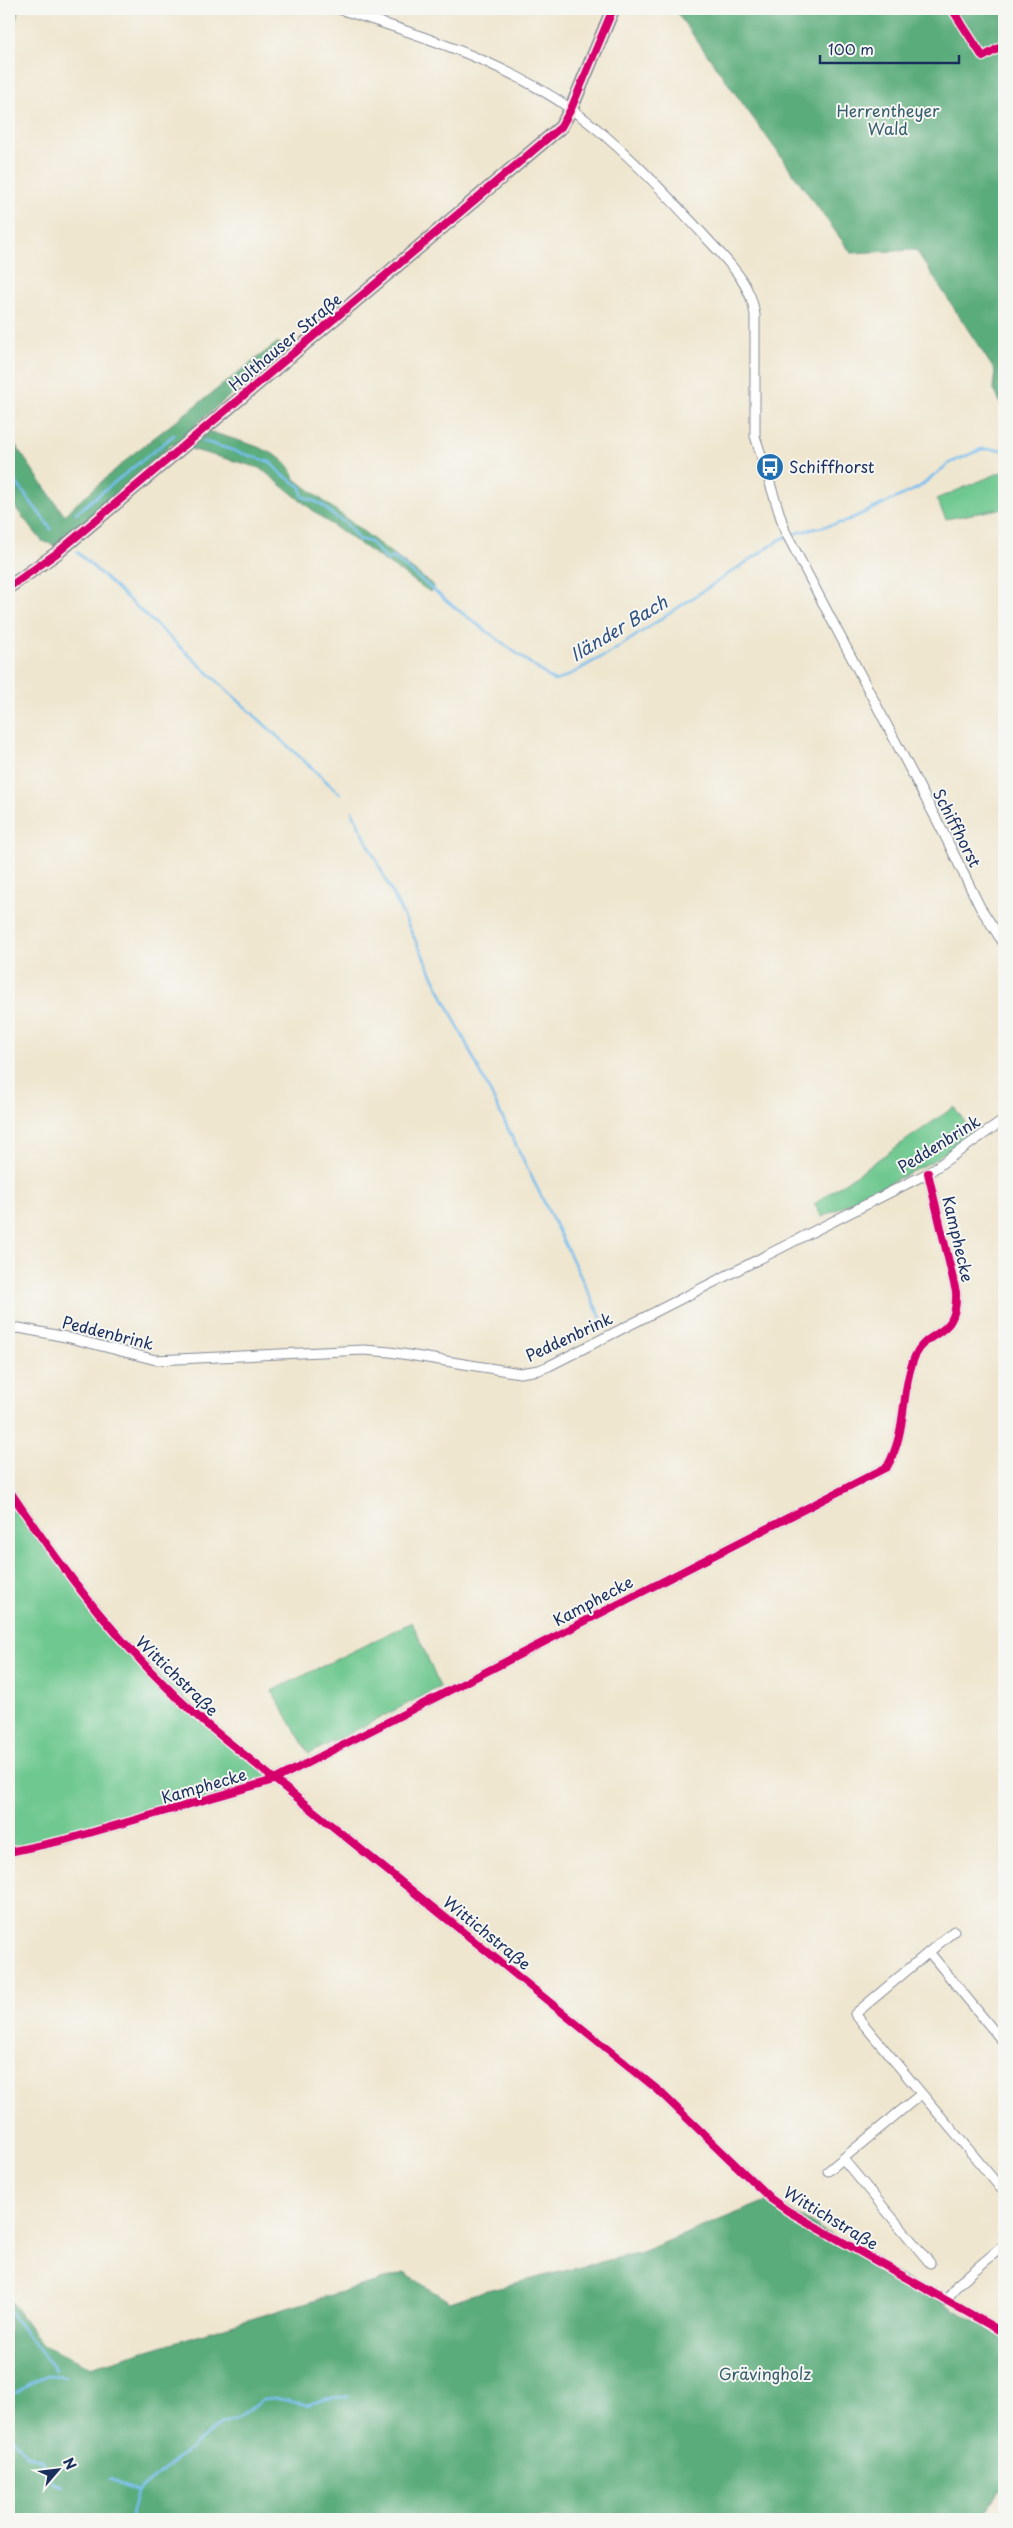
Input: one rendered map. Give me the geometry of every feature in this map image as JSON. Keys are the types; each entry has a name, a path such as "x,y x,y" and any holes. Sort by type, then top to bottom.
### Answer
{"street":[{"name":"Schiffhorst","path":"339,9 484,61 531,84 571,109 605,135 639,167 712,245 748,288 755,315 755,436 785,531 942,830 980,907 1004,944"},
{"name":"Holthauser Straße","path":"9,587 64,547 560,127 571,109 613,9"},
{"name":"Peddenbrink","path":"9,1329 19,1328 66,1337 156,1360 364,1350 390,1352 520,1374 529,1373 549,1366 928,1173 1004,1120"},
{"name":"Kamphecke","path":"9,1852 65,1840 274,1780 887,1467 895,1453 899,1438 914,1357 923,1345 946,1328 953,1318 957,1305 956,1292 928,1173"},
{"name":"Wittichstraße","path":"9,1490 62,1568 119,1638 183,1704 274,1780 658,2090 771,2199 1004,2333"},
{"path":"954,1931 855,2014 1004,2192"},
{"path":"929,1952 1004,2043"},
{"path":"828,2171 921,2094"},
{"path":"843,2159 930,2263"},
{"path":"946,2301 957,2285 1004,2245"}],"green space":[{"path":"9,9 19,9 9,43"},
{"name":"Herrentheyer Wald","path":"674,9 1004,9 1004,411 993,387 995,371 916,250 851,253"},
{"path":"278,342 285,349 195,425 252,445 280,458 289,467 295,479 434,586 430,592 325,520 260,468 172,444 63,548 42,541 9,500 9,436 64,515 133,454"},
{"path":"1004,471 1004,508 946,519 936,499"},
{"path":"954,1107 973,1133 931,1162 822,1217 814,1204"},
{"path":"9,1490 119,1639 274,1780 9,1852"},
{"path":"412,1622 440,1687 309,1754 272,1691"},
{"name":"Grävingholz","path":"771,2199 1004,2339 1004,2480 983,2519 9,2519 9,2299 43,2345 91,2367 404,2273 450,2302 483,2291 641,2252"}],"waterway":[{"name":"Iländer Bach","path":"76,513 174,435"},
{"name":"Iländer Bach","path":"203,441 270,462 281,474 301,487 302,496 321,504 334,516 346,523 358,539 370,542 387,560 393,557 458,610 554,681 568,676 607,655 781,539 800,532 844,522 918,488 950,463 982,449 1004,450"},
{"name":"Iländer Bach","path":"9,473 51,529"},
{"path":"77,552 340,794"},
{"path":"352,811 603,1322"},
{"path":"9,2312 55,2370"},
{"path":"9,2396 47,2375 65,2376"},
{"path":"137,2492 220,2424 238,2418 263,2399 275,2398 307,2405 325,2399 348,2396"},
{"path":"9,2436 13,2438 26,2455 42,2460 52,2482 62,2485"},
{"path":"110,2479 137,2492 132,2511 133,2519"}],"cycle path":[{"path":"9,587 57,553 561,127 571,109 613,9"},
{"path":"952,9 983,57 1004,45"},
{"path":"9,1852 65,1840 274,1780 887,1467 898,1439 907,1383 915,1356 927,1341 947,1326 952,1318 955,1307 956,1292 928,1173"},
{"path":"9,1490 76,1584 123,1642 205,1723 658,2090 771,2199 788,2211 1004,2333"}],"place":[{"name":"Schiffhorst","path":"770,467"}]}
